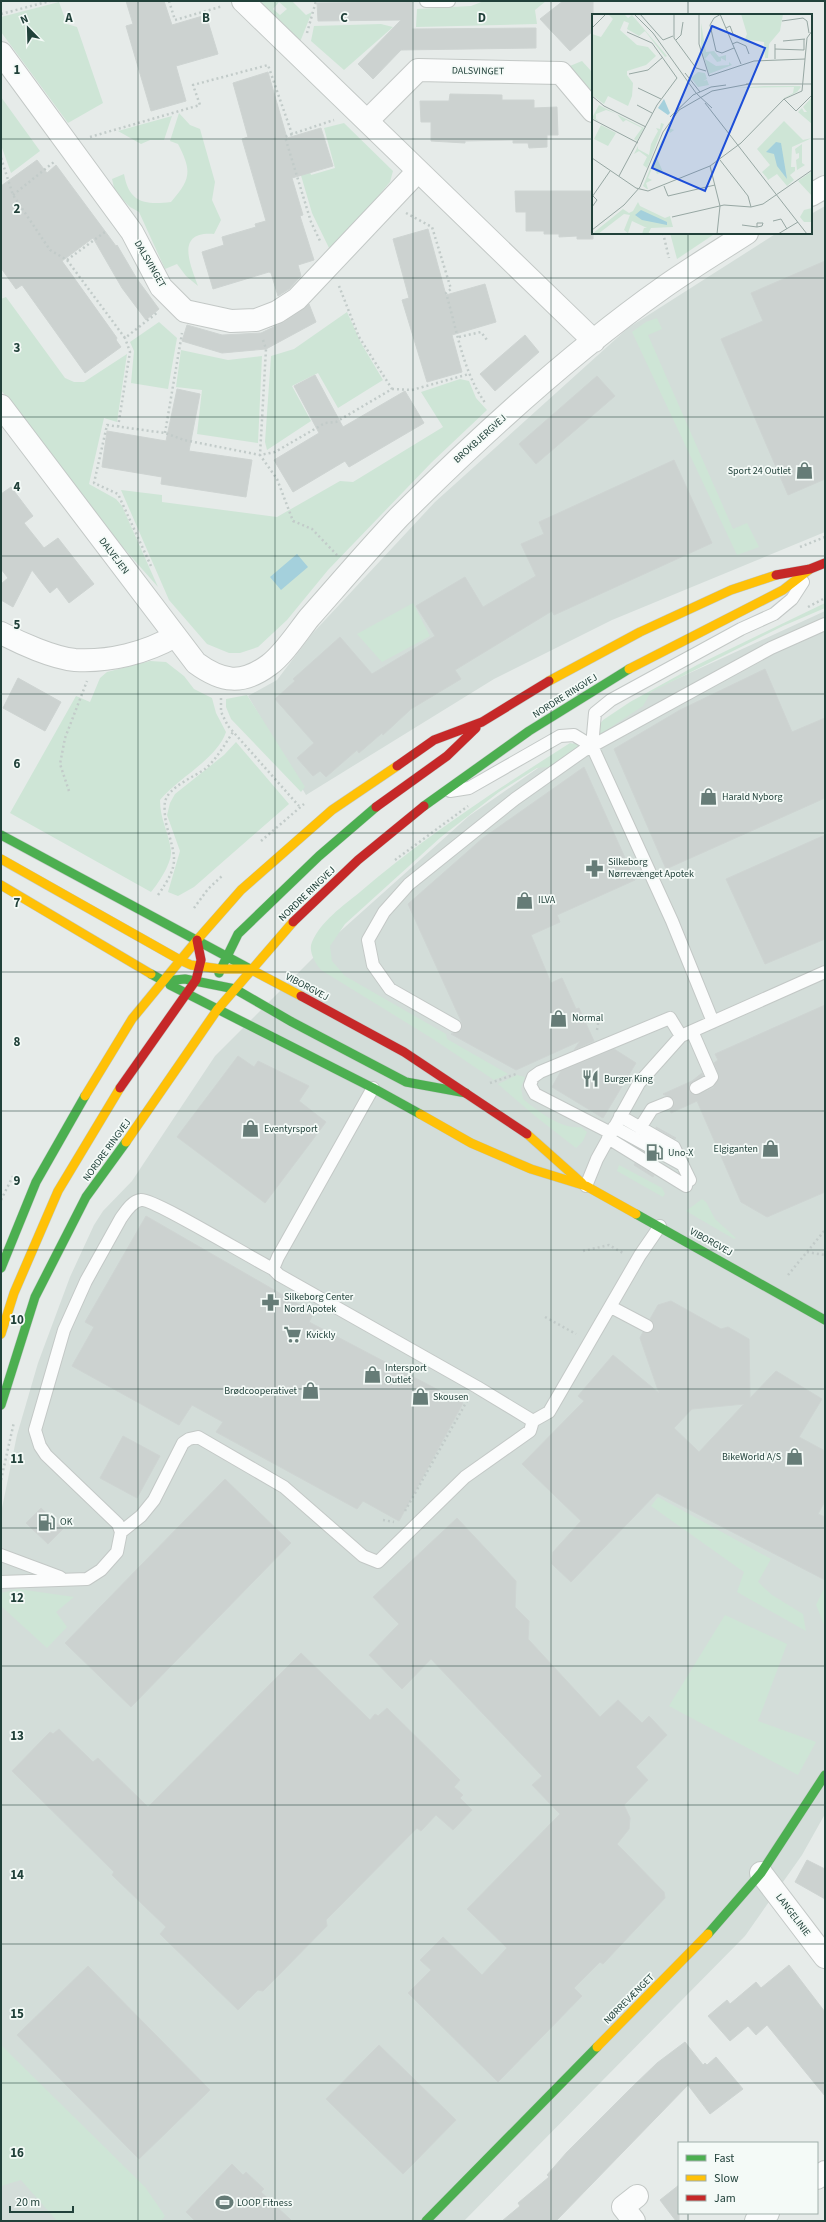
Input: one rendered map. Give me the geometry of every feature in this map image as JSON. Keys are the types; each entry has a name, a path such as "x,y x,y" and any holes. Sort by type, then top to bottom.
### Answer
{"main road":[{"name":"NORDRE RINGVEJ","path":"1,1405 35,1297 64,1236 86,1197 144,1118 217,1010 250,969 293,922 358,860 438,794 529,731 636,664 783,590 810,569 825,562"},
{"name":"NORDRE RINGVEJ","path":"1,1268 36,1182 76,1110 132,1019 180,960 241,890 332,810 434,740 482,722 527,693 640,632 732,590 774,575 810,569"},
{"path":"217,1010 215,991 220,969 238,934 314,861 382,802 447,756 482,722"},
{"name":"VIBORGVEJ","path":"1,835 404,1052 536,1140 586,1186"},
{"path":"1,859 180,960 201,966 220,969 250,969"},
{"name":"VIBORGVEJ","path":"1,885 164,981 217,1010 373,1088 471,1143 531,1169 586,1186 660,1226 825,1320"},
{"path":"1,1334 14,1293 58,1191 121,1087 188,994 196,980 201,966 200,950 197,940"},
{"path":"164,981 175,979 196,980 235,989 292,1022 406,1082 466,1092"},
{"name":"NØRREVÆNGET","path":"426,2221 712,1931 762,1873 825,1775"}],"street":[{"path":"233,3 298,54 594,340"},
{"name":"DALSVINGET","path":"1,53 132,232 161,287 180,305"},
{"name":"DALSVINGET","path":"362,116 418,70 561,73 592,110"},
{"path":"180,305 231,322 256,320 277,312 297,299 331,265 418,171"},
{"path":"812,194 825,186"},
{"name":"BROKBJERGVEJ","path":"244,678 254,675 271,664 368,549 452,464 500,420 594,340 664,287 745,234"},
{"name":"DALVEJEN","path":"1,406 174,636 196,663 216,676 244,678"},
{"path":"1,632 24,646 74,660 140,652 174,636"},
{"name":"LANGELINIE","path":"762,1873 825,1957"},
{"path":"634,2221 623,2207 637,2196"},
{"path":"756,2221 766,2214"}],"lane":[{"path":"426,1 449,1"},
{"path":"713,1022 669,914 592,746 595,713 611,700 741,629 774,614 792,599 810,569"},
{"path":"455,1026 390,989 373,965 368,940 384,912 409,884 515,799 602,738 771,648 825,624"},
{"path":"438,794 469,788 560,736 574,735 592,746"},
{"path":"586,1186 613,1129 638,1083 680,1036 825,972"},
{"path":"680,1036 670,1018 572,1057 540,1072 533,1077 530,1085 535,1094 613,1129 683,1165"},
{"path":"692,1031 712,1077 709,1081 696,1088"},
{"path":"273,1269 278,1257 373,1088"},
{"path":"640,1128 652,1109 667,1103"},
{"path":"640,1128 674,1147 683,1165 688,1183 613,1129 640,1128"},
{"path":"1,1582 64,1578 87,1579 101,1570 117,1552 121,1532 118,1524 46,1455 40,1446 35,1430 64,1330 86,1281 128,1208 138,1201 147,1200 273,1269 280,1275 477,1386 533,1420"},
{"path":"121,1532 141,1516 154,1500 183,1443 198,1436 284,1487 363,1556 378,1562 465,1477 530,1431 533,1420 549,1412 640,1255 660,1226"},
{"path":"611,1307 646,1326"},
{"path":"1,1555 64,1578"}],"path":[{"path":"1,14 50,1"},
{"path":"169,1 175,20 233,3"},
{"path":"298,54 305,40 316,1"},
{"path":"13,195 71,149 93,136 200,105 193,85 268,65 292,134"},
{"path":"362,116 292,134 286,137 311,222 331,265 359,337 392,389"},
{"path":"1,158 13,195 50,250 67,260 125,338 130,352 118,427"},
{"path":"388,203 432,227 451,289 446,293 470,374 476,390 500,420"},
{"path":"67,260 122,219"},
{"path":"125,338 180,305"},
{"path":"165,433 180,305"},
{"path":"256,320 266,349 260,455 277,479 293,521 312,529 351,569"},
{"path":"459,337 481,332 487,340"},
{"path":"152,569 118,494 94,483 107,425 165,433 184,440 260,455 274,452 325,424 336,422 392,389 412,390 470,374"},
{"path":"801,610 825,598"},
{"path":"69,791 60,764 65,738 96,658"},
{"path":"222,677 221,712 223,719 299,806"},
{"path":"143,911 171,876 175,865 175,853 166,819 165,801 173,790 206,767 233,732"},
{"path":"389,865 474,801"},
{"path":"775,1291 825,1230"},
{"path":"583,1251 609,1245 618,1250"},
{"path":"807,1252 825,1255"},
{"path":"545,1316 572,1332"},
{"path":"402,1516 477,1386"},
{"path":"1,1480 16,1416"},
{"path":"383,1520 398,1523"}],"shaded area":[{"path":"825,206 825,532 612,620 494,679 306,795 248,696 277,680 312,634 435,502 628,328 775,234 812,234 812,213"},
{"path":"825,611 825,1814 802,1855 745,1936 464,2221 1,2221 1,1513 17,1435 38,1363 70,1277 94,1225 103,1211 132,1181 215,1056 335,936 469,816 574,743 657,688"}],"green space":[{"path":"257,1 292,1 306,15 312,12 300,42","holes":["279,2 287,9 280,15 273,9"]},
{"path":"484,1 546,1 535,10 537,24 416,27 417,9 471,6"},
{"path":"59,2 67,24 77,27 103,103 68,123 1,32 1,17"},
{"path":"381,24 393,27 344,70 311,41 314,26"},
{"path":"582,61 592,72 592,95 565,68"},
{"path":"1,97 40,151 11,173 1,145"},
{"path":"179,113 190,125 200,129 215,182 212,200 221,220 214,234 202,234 194,238 190,243 188,251 189,259 198,286 186,276 177,264 165,269 139,212 130,207 115,192 112,179 124,174 126,184 130,191 140,200 153,203 171,202 186,181 187,174 186,161 183,153 178,144 170,141"},
{"path":"172,116 164,140 150,140 141,144 118,131"},
{"path":"344,123 393,171 390,182 339,243 329,248 312,213 290,138 299,136 311,175 335,168 324,128"},
{"path":"670,234 714,234 677,259"},
{"path":"6,297 65,378 74,382 84,382 127,354 117,422 104,418 89,484 116,499 122,506 158,587 112,535 1,390 1,299"},
{"path":"347,312 361,343 383,380 338,408 318,373 292,386 311,421 267,450 265,442 271,356 294,349"},
{"path":"657,318 662,329 648,335 733,529 747,523 759,547 737,555 632,332 646,322"},
{"path":"159,322 177,338 168,389 131,383 134,351 130,342"},
{"path":"181,350 228,360 262,356 258,443 197,434 202,390 176,387"},
{"path":"460,379 469,381 476,398 487,410 432,462 328,570 287,620 258,647 240,653 229,653 207,644 169,600 121,490 162,495 162,502 277,517 340,481 353,482 443,427 421,392"},
{"path":"413,603 430,636 382,662 357,634"},
{"path":"825,603 825,608 783,626 651,692 643,706 599,735 599,725 603,720 630,702 697,665"},
{"path":"150,661 166,662 184,676 194,689 212,698 216,713 226,732 221,742 206,760 160,800 161,814 170,844 171,856 164,873 151,892 10,813 76,696 90,702 100,678 107,672"},
{"path":"247,695 305,787 301,792 231,719 226,707 226,699"},
{"path":"236,742 289,804 194,887 178,896 168,892 180,851 167,815 170,803 175,794 224,755"},
{"path":"570,743 581,745 549,767 537,768 499,792 441,837 345,924 330,946 332,961 345,976 446,1034 447,1039 508,1074 494,1080 433,1039 321,970 313,957 311,946 316,934 333,914 385,871 436,832"},
{"path":"517,1075 525,1077 521,1088 523,1099 550,1118 565,1125 581,1127 587,1132 583,1141 576,1148 535,1116 498,1084"},
{"path":"619,1165 662,1188 665,1194 663,1197 617,1171"},
{"path":"702,1199 706,1202 715,1219 736,1238 734,1239 686,1211"},
{"path":"658,1497 771,1559 758,1582 772,1595 803,1614 806,1631 737,1592 744,1572 651,1506"},
{"path":"825,1587 825,1627 816,1605"},
{"path":"18,1589 74,1597 56,1612 67,1627 47,1648 1,1606 1,1593"},
{"path":"725,1615 787,1644 758,1721 816,1742 798,1775 669,1706"},
{"path":"1,2045 145,2187 165,2216 161,2221 57,2221 21,2180 1,2186"}],"water":[{"path":"297,554 308,567 281,590 270,577"}],"building":[{"path":"126,1 164,1 172,25 206,15 218,54 176,66 186,101 151,111 126,26 133,24"},
{"path":"563,1 593,1 592,32 570,51 540,19"},
{"path":"412,2 412,29 536,28 536,48 401,50 373,79 358,64 401,20 318,21 317,3"},
{"path":"268,72 287,138 321,128 333,166 292,178 303,215 300,216 314,260 298,265 301,276 289,289 278,296 271,273 269,272 213,289 202,252 224,245 222,237 256,227 255,224 266,221 242,139 248,137 233,83"},
{"path":"450,94 502,95 502,100 534,100 534,108 557,107 558,135 547,135 547,147 529,148 528,143 513,143 513,140 465,141 465,143 431,141 431,122 421,122 420,101 449,101"},
{"path":"37,160 47,173 56,165 116,246 117,245 137,279 159,309 146,320 122,288 93,238 62,261 117,338 116,340 121,347 85,373 22,285 16,289 1,268 1,186"},
{"path":"515,191 592,191 593,239 577,239 577,236 559,237 559,234 544,234 544,231 526,231 526,212 516,212"},
{"path":"428,229 446,295 485,284 496,322 452,335 462,372 427,382 402,300 409,298 393,239"},
{"path":"825,261 825,479 788,495 721,339 763,321 751,293"},
{"path":"309,304 316,322 266,349 222,353 182,341 187,325 222,335 261,333 284,322"},
{"path":"525,335 539,352 495,391 480,374"},
{"path":"315,375 343,427 405,391 424,423 349,467 345,461 293,492 274,460 319,433 294,386"},
{"path":"597,376 615,396 536,464 519,444"},
{"path":"177,389 200,394 189,451 252,460 246,497 161,484 162,477 102,467 107,431 166,441"},
{"path":"674,460 712,543 554,615 552,611 455,670 461,679 411,709 383,735 382,733 359,753 357,750 326,777 320,771 313,776 297,758 314,743 275,699 295,681 293,679 340,637 372,674 435,636 416,606 465,577 483,607 536,576 521,544 544,534 539,522"},
{"path":"11,487 33,516 24,523 44,548 58,538 94,584 69,603 57,587 50,593 32,570 13,607 1,600 1,584 8,578 1,569 1,494"},
{"path":"765,669 792,732 825,718 825,798 666,869 614,749 680,710"},
{"path":"18,678 61,702 45,731 3,708"},
{"path":"584,767 635,880 557,915 560,922 531,935 551,983 562,978 576,1009 579,1008 594,1041 574,1050 580,1041 516,1070 451,1034 461,1030 462,1023 408,904 483,838"},
{"path":"825,835 825,939 765,964 726,879"},
{"name":"Elgiganten","path":"825,1005 825,1192 767,1217 741,1202 697,1101 671,1113 670,1110 674,1104 674,1100 663,1094 692,1081 702,1073 703,1076 690,1084 690,1092 696,1095 713,1088 719,1077 714,1063 718,1060 715,1054"},
{"name":"Burger King","path":"614,1049 636,1063 603,1118 552,1087 561,1071"},
{"name":"Eventyrsport","path":"238,1056 254,1067 258,1061 309,1086 299,1101 326,1122 265,1203 177,1137"},
{"path":"656,1127 676,1138 675,1139"},
{"path":"635,1163 654,1175 653,1177 634,1165"},
{"path":"146,1216 314,1313 309,1322 463,1403 399,1521 363,1501 357,1509 216,1432 223,1422 192,1405 179,1425 72,1366 94,1327 85,1322"},
{"path":"671,1301 721,1329 728,1327 749,1339 750,1398 776,1371 822,1399 799,1437 825,1451 825,1501 818,1514 825,1517 825,1580 657,1493 571,1582 552,1564 553,1552 581,1521 522,1464 584,1401 578,1396 613,1355 659,1393 640,1338 643,1332 648,1333 653,1330 654,1325 650,1319 658,1305","holes":["744,1404 699,1452 674,1428 692,1409"]},
{"path":"123,1436 160,1456 137,1498 100,1478"},
{"path":"225,1479 291,1543 131,1707 65,1643"},
{"path":"41,1508 63,1529 48,1544 26,1523"},
{"path":"457,1518 516,1581 515,1607 529,1621 528,1639 600,1717 618,1700 642,1723 649,1716 667,1735 636,1767 648,1780 624,1805 630,1818 629,1829 617,1844 664,1892 665,1898 603,1964 600,1962 574,1988 582,1996 498,2082 408,1993 431,1970 420,1960 443,1937 482,1975 507,1948 467,1909 560,1814 532,1785 542,1776 431,1659 402,1689 369,1655 399,1624 373,1597"},
{"path":"301,1653 370,1720 375,1714 378,1716 387,1708 460,1780 454,1787 463,1795 460,1798 472,1810 453,1830 436,1815 421,1831 417,1828 326,1920 327,1926 263,1991 258,1990 238,2010 160,1934 166,1927 112,1875 114,1872 12,1771 50,1732 53,1734 59,1729 93,1762 98,1758 148,1807"},
{"path":"807,1860 825,1869 825,1899 795,1882"},
{"path":"789,1965 825,2012 825,2096 767,2025 756,2035 748,2026 730,2041 708,2016 727,2000 730,2004 756,1982 761,1988"},
{"path":"88,1966 210,2090 139,2159 17,2035"},
{"path":"685,2042 703,2065 705,2063 707,2065 716,2057 743,2089 710,2114 688,2085 556,2221 502,2221 520,2206 518,2203 549,2177 547,2175 567,2152 629,2090 657,2063"},
{"path":"379,2045 456,2120 403,2174 326,2099"},
{"path":"232,2164 243,2175 246,2172 264,2189 261,2192 292,2221 195,2221 186,2212"},
{"path":"678,2186 679,2221 676,2221 660,2200"}],"traffic: fast":[{"path":"424,806 529,731 629,669"},
{"path":"219,973 238,934 319,856 376,807"},
{"path":"1,835 250,969"},
{"path":"151,974 164,981 185,979 235,989 292,1022 406,1082 466,1093"},
{"path":"170,985 373,1088 420,1114"},
{"path":"1,1268 36,1182 85,1096"},
{"path":"1,1405 35,1297 86,1197 126,1142"},
{"path":"636,1214 825,1320"},
{"path":"708,1934 761,1873 825,1775"},
{"path":"426,2221 597,2047"}],"traffic: slow":[{"path":"629,669 783,590 810,569"},
{"path":"549,681 640,632 731,590 776,575"},
{"path":"197,940 241,890 332,810 397,766"},
{"path":"1,859 180,960 191,965 220,969 250,969 301,996"},
{"path":"1,885 151,974"},
{"path":"126,1142 217,1010 293,922"},
{"path":"85,1096 132,1019 197,940"},
{"path":"1,1334 14,1293 58,1191 120,1088"},
{"path":"420,1114 471,1143 531,1169 586,1186 636,1214"},
{"path":"527,1134 582,1183"},
{"path":"597,2047 708,1934"}],"traffic: jam":[{"path":"776,575 810,569 825,563"},
{"path":"397,766 434,740 482,722 549,681"},
{"path":"376,807 447,756 476,728"},
{"path":"293,922 358,860 424,806"},
{"path":"120,1088 196,980 201,960 197,940"},
{"path":"301,996 404,1052 527,1134"}],"place":[{"name":"Sport 24 Outlet","path":"804,471"},
{"name":"Harald Nyborg","path":"709,797"},
{"name":"Silkeborg Nørrevænget Apotek","path":"595,868"},
{"name":"ILVA","path":"525,900"},
{"name":"Normal","path":"559,1018"},
{"name":"Burger King","path":"591,1079"},
{"name":"Eventyrsport","path":"251,1129"},
{"name":"Elgiganten","path":"771,1149"},
{"name":"Uno-X","path":"655,1153"},
{"name":"Silkeborg Center Nord Apotek","path":"271,1303"},
{"name":"Kvickly","path":"293,1335"},
{"name":"Intersport Outlet","path":"372,1374"},
{"name":"Brødcooperativet","path":"310,1391"},
{"name":"Skousen","path":"420,1397"},
{"name":"BikeWorld A/S","path":"794,1457"},
{"name":"OK","path":"47,1522"},
{"name":"LOOP Fitness","path":"224,2203"}]}
